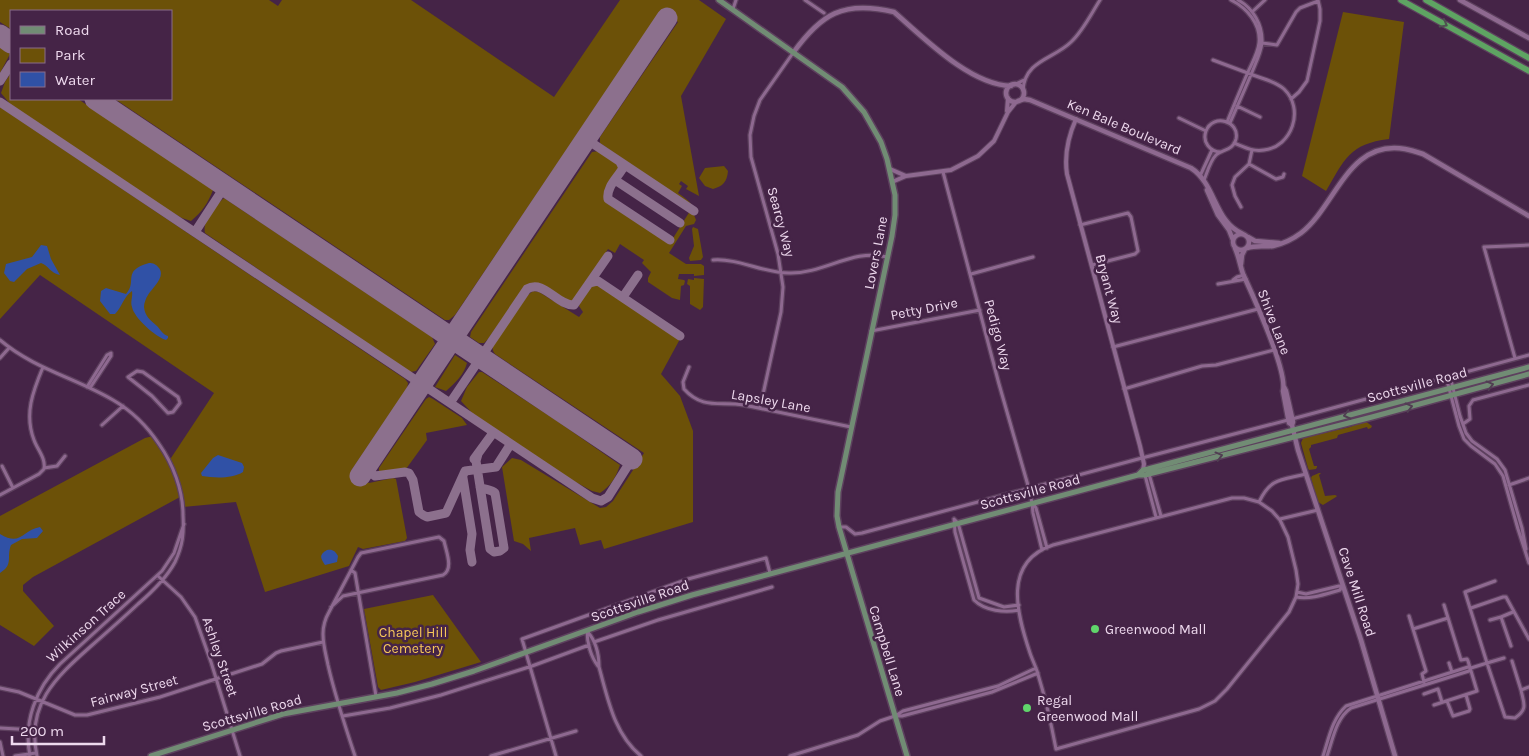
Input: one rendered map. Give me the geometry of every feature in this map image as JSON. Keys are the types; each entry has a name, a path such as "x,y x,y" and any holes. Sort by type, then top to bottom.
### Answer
{"highway":[{"path":"1401,0 1529,72"},
{"path":"1426,0 1529,58"}],"main road":[{"name":"Lovers Lane","path":"719,0 842,87 864,112 881,143 890,170 895,215 838,492 837,516 846,553"},
{"path":"1460,0 1529,38"},
{"path":"871,2 894,12 960,67 1000,86 1005,90 1008,97 1017,102 1023,98 1024,91"},
{"path":"793,53 816,21 826,12"},
{"path":"1008,97 1007,90 1012,85"},
{"path":"1000,86 1019,86 1030,100"},
{"name":"Ken Bale Boulevard","path":"1017,102 1024,99 1030,100 1076,119 1186,166 1203,179"},
{"path":"1203,179 1215,209 1221,220 1230,230 1235,248 1239,250 1257,246 1274,246 1303,232 1324,207 1350,169 1371,153 1390,148 1404,149 1423,154 1529,216"},
{"path":"1203,179 1223,217 1234,229 1255,242 1280,243"},
{"path":"1233,240 1236,235 1245,235"},
{"path":"1240,266 1242,255 1249,240 1245,235"},
{"name":"Shive Lane","path":"1235,248 1240,266 1274,350 1294,436"},
{"name":"Scottsville Road","path":"151,756 283,714 440,682 681,598 1138,475 1292,427 1529,367"},
{"name":"Scottsville Road","path":"1146,472 1372,417 1529,374"},
{"name":"Cave Mill Road","path":"1294,436 1361,640 1395,756"},
{"name":"Campbell Lane","path":"846,553 907,756"}],"street":[{"path":"733,9 736,0"},
{"path":"805,0 826,12"},
{"path":"1012,85 1025,79 1035,65 1071,43 1100,0"},
{"path":"1231,0 1251,13"},
{"path":"1228,122 1250,74 1260,43 1251,13 1238,0"},
{"path":"1251,13 1266,0"},
{"path":"1260,43 1277,45 1296,12 1302,7 1318,0 1320,21 1307,81 1300,92 1291,99"},
{"name":"Searcy Way","path":"760,408 782,307 783,287 777,248 751,157 750,135 760,100 793,53"},
{"path":"1213,60 1279,86 1285,90 1294,107 1295,118 1292,129 1280,144 1274,148 1252,150 1234,143"},
{"path":"1024,91 1025,79"},
{"path":"892,182 906,176 943,172 962,165 985,151 996,137 1005,118 1008,97"},
{"path":"1005,118 1017,102"},
{"path":"1236,105 1260,117"},
{"path":"1179,118 1206,131"},
{"name":"Bryant Way","path":"1076,119 1069,137 1066,162 1068,180 1144,464 1156,517"},
{"path":"1203,179 1214,158 1221,152 1229,149 1236,138 1235,131 1228,122 1218,121 1213,123 1206,131 1205,140 1208,147 1221,152"},
{"path":"1203,179 1212,150"},
{"path":"1241,207 1232,185 1235,177 1249,164 1252,150"},
{"path":"1249,164 1276,179 1284,174"},
{"path":"890,170 906,176"},
{"name":"Pedigo Way","path":"943,172 1032,503 1036,508 1044,549"},
{"path":"1080,225 1128,213 1131,217 1139,247 1138,251 1135,254 1092,265"},
{"path":"1515,358 1484,248 1529,245"},
{"path":"713,260 730,261 753,268 792,273 812,270 864,254 877,254 887,257"},
{"path":"971,274 1033,257"},
{"path":"1218,284 1238,281 1245,277"},
{"name":"Petty Drive","path":"872,331 980,310"},
{"path":"1113,347 1258,310"},
{"name":"Wilkinson Trace","path":"0,340 9,348 43,368 107,396 139,419 169,461 181,496 184,524 184,536 179,552 174,564 162,581 62,672 51,686 42,701 38,716 36,730 37,754"},
{"path":"0,358 9,348"},
{"path":"1124,389 1195,368 1274,350"},
{"path":"110,353 111,356 88,388 107,355 110,353"},
{"path":"839,527 846,527 853,533 858,534 1529,355"},
{"name":"Lapsley Lane","path":"689,367 683,386 695,398 710,404 735,403 852,428"},
{"path":"0,495 39,474 44,468 44,461 31,433 29,415 32,395 43,368"},
{"path":"141,371 176,394 180,402 175,411 168,413 146,390 128,377 133,374 141,371"},
{"path":"1448,377 1460,431 1464,439 1495,464 1508,485"},
{"path":"1463,424 1470,419 1469,406 1475,399 1529,385"},
{"path":"1452,395 1466,433 1472,441 1497,459 1502,465 1520,536 1529,563"},
{"path":"102,425 123,406"},
{"path":"44,468 57,466 65,456"},
{"path":"2,466 13,488"},
{"name":"Bryant Way","path":"1146,472 1161,516"},
{"path":"1259,502 1270,484 1306,474"},
{"path":"1508,485 1529,478"},
{"path":"1232,498 1244,498 1259,502 1272,511 1285,530 1298,579 1297,592 1284,619 1222,696 1207,706 1190,712 1056,749 1051,722 1019,610 1017,587 1019,576 1030,560 1044,549 1156,517 1232,498"},
{"path":"1279,519 1318,510"},
{"name":"Wilkinson Trace","path":"30,755 28,730 31,713 46,681 56,668 166,567 174,553 184,524"},
{"path":"956,524 979,598 1004,607 1019,605"},
{"path":"956,524 974,600 981,605 1000,611 1010,612 1019,610"},
{"path":"331,608 343,596 446,574 449,567 444,541 439,537 363,553 358,557 331,608 323,627 324,642 338,703 354,756"},
{"path":"556,756 522,639 688,579 766,558 770,574"},
{"path":"351,570 355,573 376,696"},
{"name":"Ashley Street","path":"158,576 181,597 192,612 202,634 217,678 240,756"},
{"path":"1495,581 1465,592 1505,717 1515,718 1524,712 1524,708 1521,690 1512,661"},
{"path":"1297,592 1306,594 1342,586"},
{"path":"1296,597 1313,597 1340,590 1342,586"},
{"path":"594,642 664,618 772,587"},
{"path":"1471,608 1503,597 1508,599 1513,612 1529,639"},
{"path":"1434,705 1477,691 1467,659 1462,662 1444,604"},
{"path":"1490,620 1513,612"},
{"path":"1409,616 1426,671 1422,674 1424,683"},
{"path":"1501,617 1511,646"},
{"path":"1413,629 1448,618"},
{"path":"587,630 594,642 599,659 599,667 618,727 626,741 641,756"},
{"path":"587,630 587,639 594,661 599,667"},
{"name":"Fairway Street","path":"0,688 11,690 74,714 87,715 160,697 262,664 277,653 324,642"},
{"path":"343,716 390,708 441,695 589,645"},
{"path":"1424,683 1452,672 1504,658"},
{"path":"1449,663 1452,672"},
{"path":"790,756 858,735 880,721 895,716 902,711 998,686 1036,668"},
{"path":"1323,756 1338,718 1352,708 1424,683 1469,671 1471,668"},
{"path":"895,716 902,716 992,692 1038,674"},
{"path":"1521,690 1529,687"},
{"path":"1424,694 1438,689 1442,702"},
{"path":"1447,701 1451,714 1456,716 1470,709 1466,695"},
{"path":"0,728 36,730"},
{"path":"490,756 576,731"},
{"path":"0,742 3,756"},
{"path":"1327,749 1327,756"},
{"path":"15,756 37,754"}],"green space":[{"path":"0,0 269,0 278,6 282,0 411,0 554,97 620,0 699,0 726,19 681,96 699,196 686,189 688,186 681,181 679,184 682,186 678,193 689,201 693,208 600,143 600,137 678,22 661,10 455,315 449,320 445,320 116,100 172,100 172,10 10,10 10,28 0,22"},
{"path":"1343,12 1404,22 1389,139 1376,141 1356,149 1338,170 1326,191 1302,176"},
{"path":"0,47 10,54 0,73"},
{"path":"10,74 10,100 79,100 213,190 209,199 191,221 161,206 10,104 1,93"},
{"path":"0,107 405,379 408,383 407,388 351,471 369,483 396,479 407,538 405,541 363,549 358,547 349,566 265,592 236,502 183,507 180,497 33,577 23,585 23,591 54,626 34,646 0,625 0,516 145,438 153,436 169,461 214,393 40,275 0,319"},
{"path":"599,151 618,165 620,169 605,192 605,197 670,243 690,211 694,215 696,220 694,224 686,226 669,253 686,264 701,264 704,266 704,275 679,274 678,279 685,281 684,285 681,286 680,300 672,298 648,282 651,272 642,263 644,260 620,244 615,253 608,249 576,298 572,301 537,283 524,288 488,339 484,343 479,343 470,337 471,332 592,152"},
{"path":"724,166 728,171 725,181 713,189 705,186 699,178 705,168"},
{"path":"224,198 432,337 435,344 416,371 410,372 205,233 208,218"},
{"path":"693,227 698,229 703,257 701,260 690,261 689,258 694,246"},
{"path":"694,278 704,279 703,307 700,310 690,304 690,286 687,284 688,279 694,280"},
{"path":"593,284 601,285 680,339 661,374 680,396 693,431 693,522 604,549 601,540 580,545 575,528 529,538 531,551 523,544 514,541 502,467 512,458 521,460 600,508 606,507 613,501 644,453 495,354 493,350 494,343 528,295 533,291 539,292 579,317 583,312 579,306 581,300"},
{"path":"455,355 467,363 461,375 446,391 435,387"},
{"path":"479,372 482,372 557,421 620,465 610,484 600,493 592,491 552,469 474,415 461,401 467,387"},
{"path":"429,397 462,418 467,425 426,433 427,440 406,469 380,473 379,468"},
{"path":"1365,421 1372,426 1371,428 1368,429 1367,427 1338,435 1337,438 1311,445 1309,449 1314,466 1317,467 1316,469 1309,470 1301,443 1303,438 1350,427"},
{"path":"1321,473 1319,475 1325,496 1337,496 1323,505 1318,502 1311,478"},
{"name":"Chapel Hill Cemetery","path":"433,595 481,662 381,690 378,687 364,609"}],"water":[{"path":"41,245 47,246 51,259 60,275 54,273 41,263 27,269 14,282 10,281 4,273 6,264 32,257"},
{"path":"149,263 158,267 161,275 147,298 144,305 145,310 150,320 168,336 166,340 151,331 137,316 131,305 132,291 115,314 110,314 100,301 101,291 106,288 126,294 131,285 135,269"},
{"path":"218,455 242,463 244,467 243,472 228,477 202,476 201,473 213,458"},
{"path":"40,527 43,531 37,538 22,539 11,545 7,567 0,573 0,534 13,539"},
{"path":"327,550 332,550 336,553 338,556 337,562 325,565 321,555"}],"taxiway":[{"path":"0,81 10,66"},
{"path":"0,102 592,498 601,501 608,497 632,459"},
{"path":"586,139 694,211"},
{"path":"620,162 623,168 609,190 608,199 670,240"},
{"path":"615,180 680,223"},
{"path":"195,232 225,186"},
{"path":"450,403 527,289 539,287 562,302 574,305 608,256"},
{"path":"622,297 638,275"},
{"path":"590,283 598,281 680,336"},
{"path":"474,459 493,433"},
{"path":"371,460 369,469 375,476 409,473 413,480 419,512 427,517 446,513 465,471 496,467 510,445"},
{"path":"478,454 476,461 490,549 494,552 500,551 504,548 495,493 492,491 484,489 482,488 480,487"},
{"path":"463,478 472,534 470,550 472,562"}],"runway":[{"path":"360,476 667,18"},
{"path":"0,35 10,42"},
{"path":"96,100 632,459"}],"place":[{"name":"Greenwood Mall","path":"1095,629"},
{"name":"Regal Greenwood Mall","path":"1027,708"}]}
